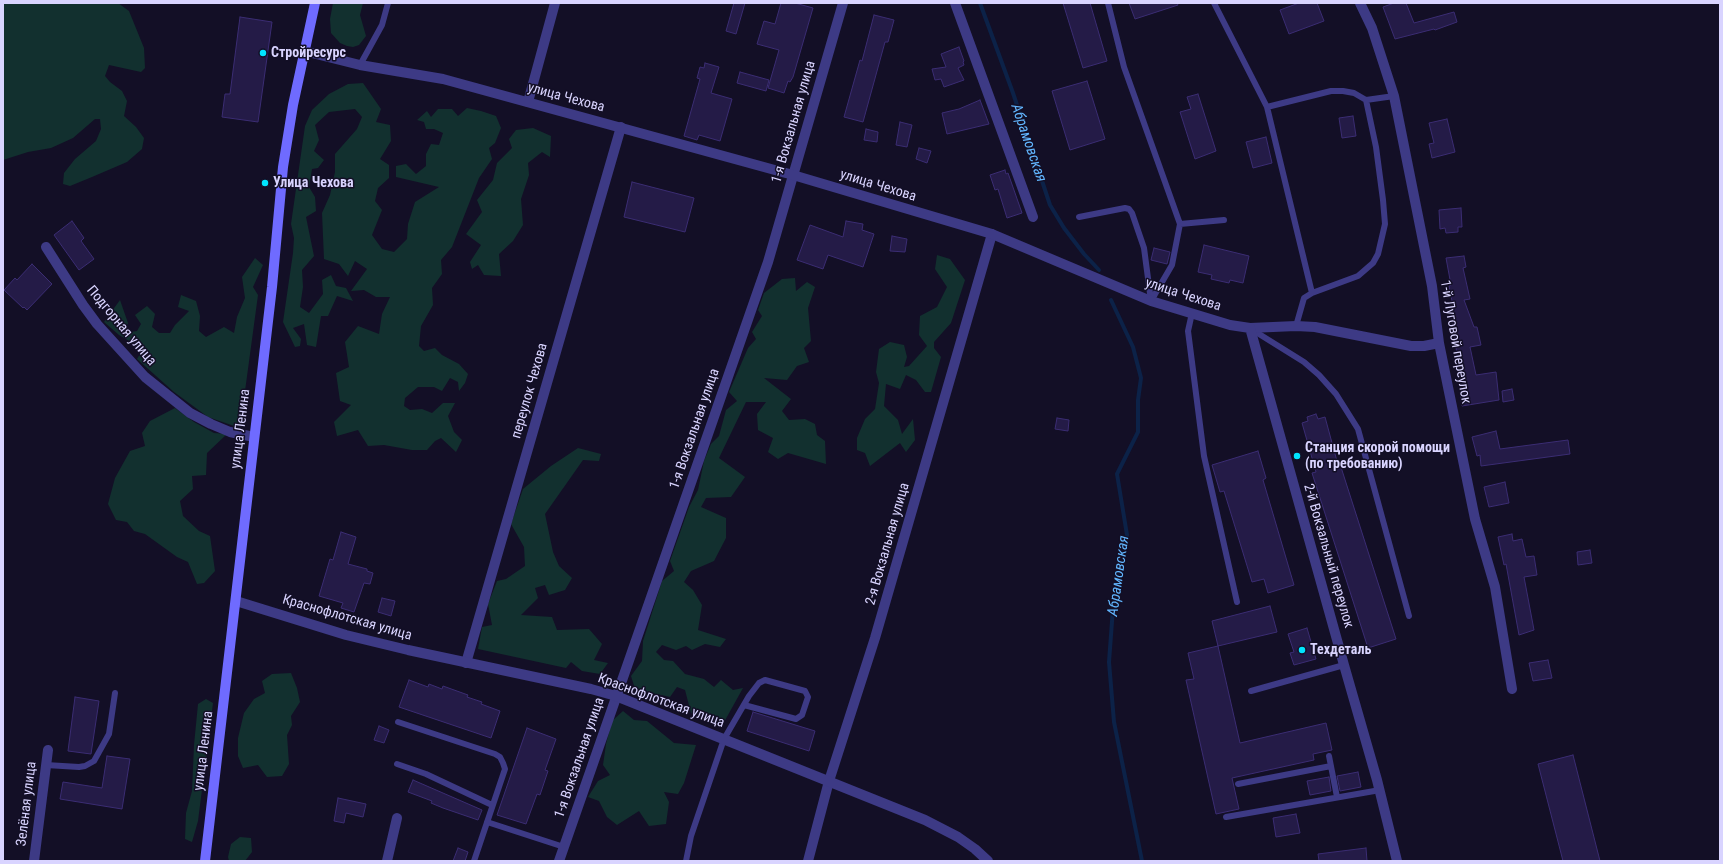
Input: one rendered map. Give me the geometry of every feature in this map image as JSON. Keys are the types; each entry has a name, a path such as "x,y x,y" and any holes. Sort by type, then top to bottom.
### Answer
{"main road":[{"name":"улица Ленина","path":"206,861 272,287 283,167 293,105 315,3"}],"street":[{"path":"528,102 555,3"},
{"name":"1-я Вокзальная улица","path":"559,861 768,262 843,3"},
{"path":"955,3 1033,217"},
{"name":"1-й Луговой переулок","path":"1360,3 1372,28 1394,96 1432,286 1439,343 1475,519 1495,587 1512,689"},
{"name":"улица Чехова","path":"304,51 360,65 443,79 793,175 992,234 1152,301 1230,325 1250,328 1296,326 1339,331 1411,346 1424,346 1439,343"},
{"name":"переулок Чехова","path":"466,663 621,127"},
{"name":"2-я Вокзальная улица","path":"808,861 829,781 875,638 992,234"},
{"name":"Подгорная улица","path":"46,247 97,324 145,377 190,413 230,432 254,437"},
{"name":"2-й Вокзальный переулок","path":"1250,328 1380,790 1397,861"},
{"name":"Краснофлотская улица","path":"236,601 346,635 466,663 591,689 616,696 942,828 958,837 988,860"},
{"name":"Зелёная улица","path":"34,861 48,750"},
{"path":"387,861 397,818"}],"lane":[{"path":"360,65 382,26 388,3"},
{"path":"1108,3 1124,67 1180,224 1172,264 1152,301"},
{"path":"1214,3 1267,107 1312,293"},
{"path":"1267,107 1331,92 1343,91 1354,93 1366,100 1394,96"},
{"path":"1296,326 1304,298 1312,293 1358,276 1373,263 1378,254 1385,224 1384,200 1376,147 1366,100"},
{"path":"1079,217 1125,208 1132,213 1144,248 1152,301"},
{"path":"1180,224 1224,220"},
{"path":"1192,313 1188,332 1204,456 1237,602"},
{"path":"1250,328 1304,362 1336,394 1355,423 1358,429 1409,616"},
{"path":"1251,691 1344,666"},
{"path":"686,861 687,849 693,829 724,740 744,704 759,683 765,680 805,691 808,697 802,715 796,719 744,704"},
{"path":"46,765 79,767 85,766 94,761 111,728 115,692"},
{"path":"398,722 500,757 505,769 474,861"},
{"path":"1329,756 1337,797"},
{"path":"397,764 426,774 492,805"},
{"path":"1238,784 1331,766"},
{"path":"1226,817 1380,790"},
{"path":"487,822 564,847"}],"green space":[{"path":"3,3 118,3 129,11 144,48 145,68 141,72 109,65 105,76 122,91 127,101 124,116 136,127 144,138 142,149 127,162 70,186 63,184 64,173 75,159 96,141 101,129 100,119 95,119 73,138 51,148 28,152 3,160"},
{"path":"333,3 363,3 360,15 366,36 359,45 353,47 340,43 331,33 330,19"},
{"path":"363,83 381,109 376,122 390,125 391,141 380,159 389,165 389,178 378,188 375,201 382,210 372,235 382,249 394,252 407,239 408,224 415,202 439,187 396,177 396,166 406,164 416,174 426,166 426,154 431,144 439,145 443,133 434,129 426,129 424,122 417,120 427,111 431,117 438,109 452,109 458,116 467,108 496,116 501,128 495,143 489,148 492,159 479,178 452,247 441,260 442,274 432,288 433,305 421,326 419,346 424,351 435,348 442,355 459,364 468,374 465,383 459,391 458,382 450,378 442,391 434,387 418,387 405,398 404,406 410,410 422,409 432,413 443,403 455,403 448,416 454,432 462,440 456,452 441,438 435,441 427,450 412,450 384,445 368,446 358,430 337,436 334,422 351,405 340,401 336,373 349,367 345,342 358,326 379,334 382,314 390,297 376,297 364,290 351,291 367,269 355,261 348,276 339,264 324,259 322,213 330,195 335,172 335,154 357,129 362,117 355,109 329,112 315,125 319,140 314,151 324,160 318,168 312,169 309,187 315,197 316,211 306,217 314,256 302,270 303,287 300,307 309,313 323,294 322,280 331,275 336,286 346,288 353,301 337,296 328,316 321,316 316,347 307,345 304,324 293,328 301,339 300,346 295,347 283,322 293,253 294,238 291,224 305,126 312,110 329,94 348,84"},
{"path":"533,128 551,136 550,157 542,152 528,163 529,175 521,199 523,225 513,241 499,254 501,276 484,275 478,265 472,269 470,262 481,245 466,234 482,212 477,200 493,180 497,163 512,148 509,139 516,130"},
{"path":"937,255 950,259 965,280 951,323 934,342 934,348 941,357 931,392 925,392 916,380 906,375 900,389 886,384 884,406 898,420 902,434 913,419 915,440 906,452 900,443 870,466 865,453 857,450 857,438 865,419 875,409 879,383 876,372 879,349 890,342 904,345 907,357 904,367 909,366 927,346 919,335 920,316 937,307 947,287 935,269"},
{"path":"255,258 263,265 253,287 258,295 240,428 208,417 174,392 137,359 143,349 119,335 104,322 120,300 128,323 124,333 137,331 141,324 135,315 147,306 155,314 152,327 159,333 170,333 175,325 189,311 178,307 181,295 196,301 200,316 199,331 206,337 224,327 234,333 237,317 245,298 242,277"},
{"path":"795,278 796,291 807,282 815,287 808,308 811,341 804,348 809,362 797,366 787,380 764,378 791,399 782,411 789,420 805,419 815,424 817,435 825,441 826,464 788,453 778,459 768,452 773,438 758,430 757,414 766,402 746,402 719,458 745,477 731,497 706,498 701,507 726,518 726,538 714,561 691,571 684,582 693,590 702,605 698,630 726,639 720,647 705,644 692,650 686,646 676,650 662,645 656,652 664,660 673,661 685,674 704,679 714,687 721,680 733,690 743,688 723,724 691,713 685,690 677,687 670,697 635,689 631,676 642,661 643,641 662,581 674,571 670,561 689,507 698,490 704,461 711,444 719,436 726,410 737,401 729,392 748,348 756,339 752,332 762,316 758,310 764,293 782,279"},
{"path":"175,408 194,422 214,433 227,434 207,453 206,475 192,476 193,489 180,501 183,516 199,531 210,536 215,571 204,583 197,584 188,562 177,557 145,534 134,531 127,522 116,520 108,504 115,478 130,451 145,446 142,433 150,421"},
{"path":"578,448 601,454 599,461 583,460 545,514 553,552 559,566 572,578 565,590 549,595 545,585 535,588 538,598 521,615 552,617 557,630 589,629 602,644 594,660 608,663 600,674 582,671 571,662 566,668 478,649 482,627 492,625 488,604 497,581 506,579 525,566 524,547 511,524 523,489 551,466"},
{"path":"291,673 297,688 300,702 291,716 292,725 287,735 289,764 282,776 267,777 258,765 243,768 238,756 238,738 244,713 254,699 265,693 262,681 272,674"},
{"path":"206,699 213,703 198,821 192,842 185,839 186,813 192,791 198,704"},
{"path":"623,711 634,720 647,721 674,743 696,745 684,783 678,794 664,792 669,802 666,824 649,826 639,811 617,825 607,817 599,801 588,797 598,781 610,775 603,765 606,744 612,721"},
{"path":"240,837 251,838 252,852 245,861 229,861 228,857 231,844"}],"building":[{"path":"734,3 745,3 736,34 726,31"},
{"path":"781,3 795,3 813,8 793,77 790,82 788,81 784,93 768,88 779,50 757,44 764,21 775,24"},
{"path":"1063,3 1090,3 1107,61 1083,68"},
{"path":"1129,3 1177,3 1178,5 1135,19"},
{"path":"1299,3 1317,3 1324,21 1289,34 1280,10"},
{"path":"1394,3 1406,3 1414,23 1454,12 1457,22 1435,30 1395,39 1383,7"},
{"path":"874,15 894,20 888,42 885,42 863,122 844,117 860,60 862,61"},
{"path":"240,17 272,22 258,122 222,117 225,94 230,94"},
{"path":"959,47 964,65 958,68 964,80 944,87 941,79 935,80 932,69 946,67 941,54"},
{"path":"705,63 719,67 711,93 732,99 720,141 699,135 697,140 684,136 700,79 697,78 700,67 704,68"},
{"path":"740,72 769,80 766,91 737,83"},
{"path":"1087,81 1105,139 1070,150 1052,91"},
{"path":"1198,94 1216,151 1195,159 1180,112 1191,109 1187,97"},
{"path":"980,100 989,124 947,134 942,113 959,109"},
{"path":"1353,116 1356,136 1342,138 1339,118"},
{"path":"1447,119 1455,152 1432,158 1429,144 1434,143 1429,123"},
{"path":"900,122 912,125 907,147 896,145"},
{"path":"866,129 878,132 877,142 864,140"},
{"path":"1266,137 1272,163 1253,168 1246,142"},
{"path":"919,148 931,151 927,163 916,159"},
{"path":"1005,170 1006,174 1008,173 1022,213 1007,218 998,189 995,190 990,175"},
{"path":"632,182 694,198 685,232 624,217"},
{"path":"1461,208 1462,227 1458,227 1458,232 1446,233 1445,228 1440,229 1439,210"},
{"path":"72,221 84,238 81,241 94,259 79,270 54,235"},
{"path":"846,221 863,224 862,230 874,234 863,267 828,255 823,269 797,260 810,225 843,237"},
{"path":"892,236 907,239 905,252 890,251"},
{"path":"1204,245 1249,256 1243,283 1230,280 1229,283 1211,279 1212,275 1198,272"},
{"path":"1154,248 1170,252 1167,264 1151,260"},
{"path":"1464,256 1466,267 1463,268 1470,299 1464,300 1474,327 1477,327 1481,345 1470,347 1476,375 1496,372 1499,400 1462,406 1460,392 1463,391 1451,317 1455,316 1449,286 1451,285 1446,258"},
{"path":"32,264 52,284 27,310 4,290 15,278 17,280"},
{"path":"1512,389 1514,400 1503,402 1502,391"},
{"path":"1316,414 1318,419 1325,417 1338,465 1340,464 1396,639 1368,648 1312,473 1316,472 1302,423 1308,421 1307,417"},
{"path":"1057,418 1069,420 1068,431 1055,429"},
{"path":"1496,431 1500,449 1568,440 1570,454 1481,466 1480,455 1477,456 1472,437"},
{"path":"1258,451 1266,478 1263,480 1294,585 1268,593 1264,579 1252,582 1224,491 1220,492 1212,465"},
{"path":"1505,482 1509,503 1489,507 1484,487"},
{"path":"341,532 356,537 348,564 367,569 367,571 373,573 370,584 364,583 354,612 341,608 343,603 319,596 330,559 333,560"},
{"path":"1512,534 1513,541 1522,539 1526,557 1534,556 1537,575 1524,577 1534,630 1519,635 1506,564 1504,565 1498,537"},
{"path":"1590,550 1592,563 1578,565 1577,552"},
{"path":"382,598 395,601 391,616 378,612"},
{"path":"1270,606 1277,632 1218,646 1212,621"},
{"path":"1307,628 1316,659 1294,665 1290,653 1294,652 1288,634"},
{"path":"1218,646 1240,743 1326,723 1332,750 1313,754 1314,760 1232,778 1239,809 1216,814 1186,680 1194,679 1188,653"},
{"path":"1548,660 1552,678 1533,681 1529,663"},
{"path":"409,680 428,687 429,684 442,689 443,686 468,695 467,697 482,702 481,704 500,711 491,738 399,707"},
{"path":"75,697 99,701 91,754 68,751"},
{"path":"753,712 815,731 809,751 747,731"},
{"path":"379,726 389,730 384,743 374,740"},
{"path":"527,728 556,739 545,770 548,771 540,795 537,794 526,824 497,815"},
{"path":"1573,755 1600,861 1563,861 1538,764"},
{"path":"107,756 130,759 122,809 60,799 63,782 102,788"},
{"path":"1358,772 1361,787 1340,791 1337,776"},
{"path":"1329,777 1331,791 1310,795 1307,781"},
{"path":"413,780 482,810 478,820 443,808 431,803 432,801 408,792"},
{"path":"338,798 366,804 363,817 346,813 344,823 334,821"},
{"path":"1296,814 1300,833 1276,837 1273,818"},
{"path":"458,848 468,852 465,861 453,861"},
{"path":"1366,848 1367,861 1319,861 1318,854"}],"waterway":[{"name":"Абрамовская","path":"980,3 1013,93 1050,205 1064,228 1084,254 1099,270"},
{"name":"Абрамовская","path":"1111,300 1133,347 1141,378 1138,400 1138,432 1117,474 1127,535 1113,608 1109,662 1114,722 1142,861"}],"place":[{"name":"Стройресурс","path":"263,53"},
{"name":"Улица Чехова","path":"265,183"},
{"name":"Станция скорой помощи (по требованию)","path":"1297,456"},
{"name":"Техдеталь","path":"1302,650"}]}
